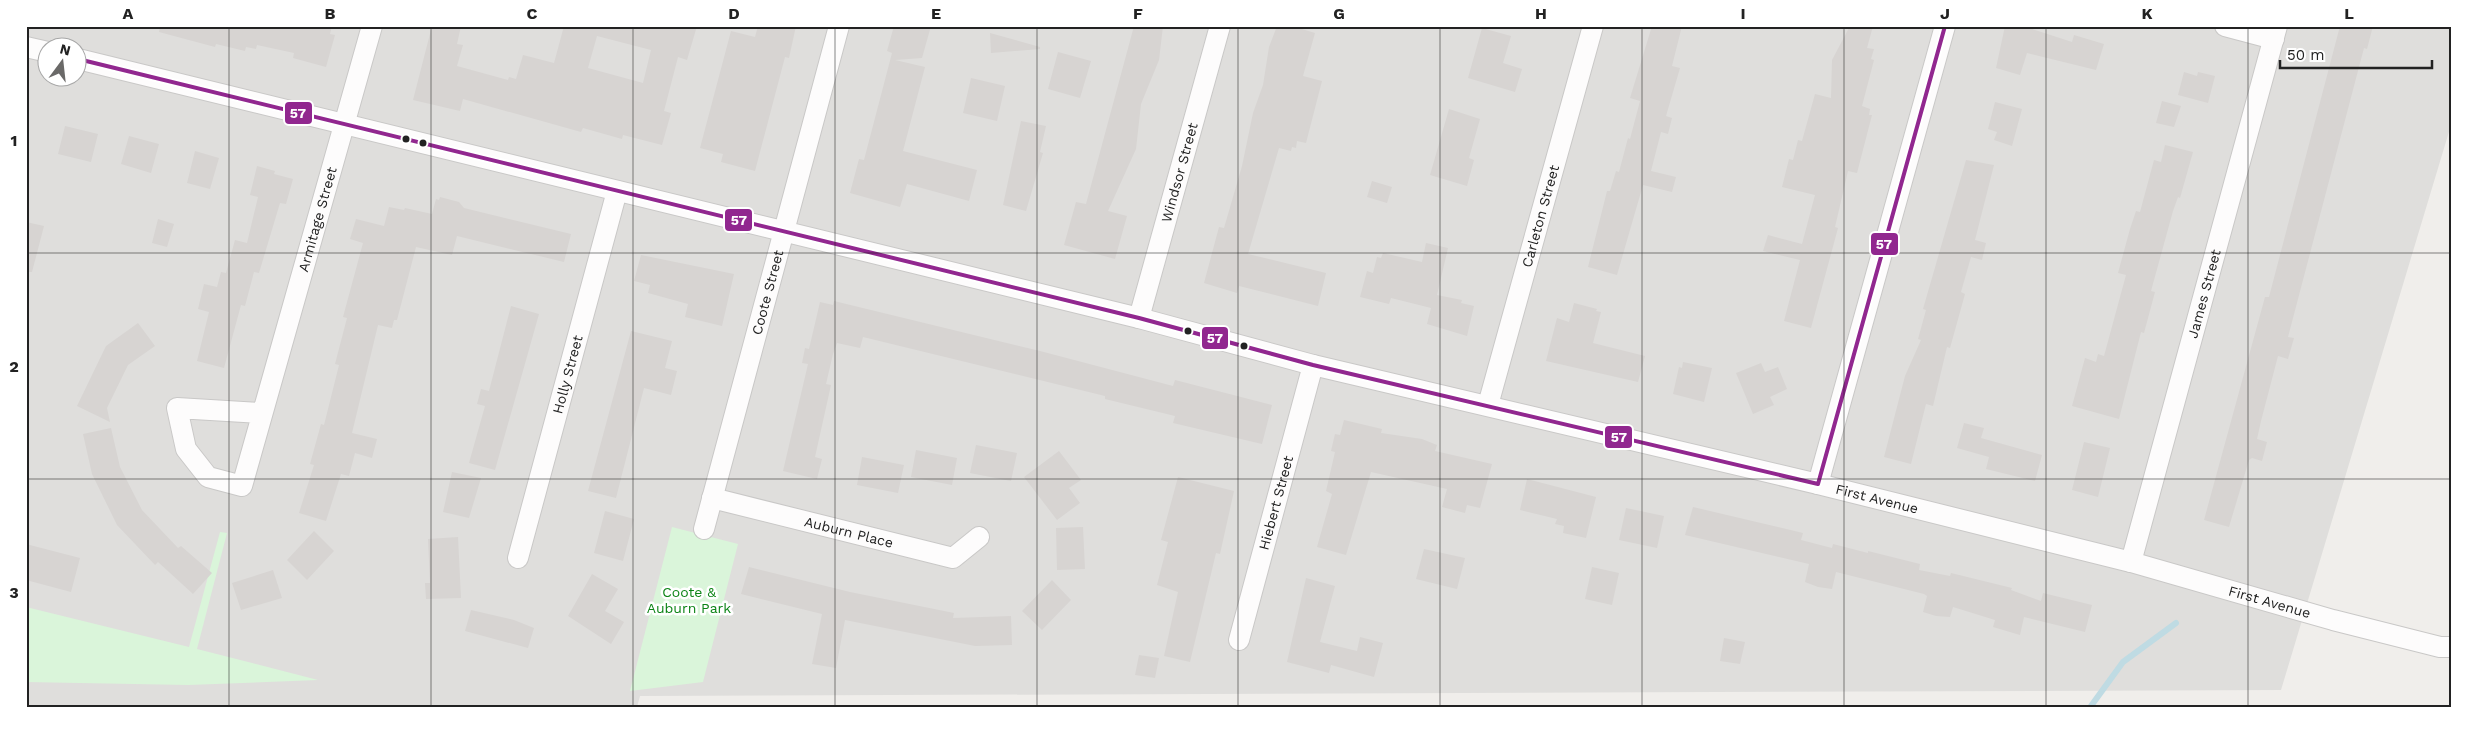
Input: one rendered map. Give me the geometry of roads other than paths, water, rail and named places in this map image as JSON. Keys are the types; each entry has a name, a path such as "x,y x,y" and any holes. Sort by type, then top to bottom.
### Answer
{"street":[{"name":"Armitage Street","path":"262,412 177,408 186,449 208,477 242,486 372,26"},
{"name":"Coote Street","path":"704,529 839,26"},
{"name":"Windsor Street","path":"1139,318 1220,26"},
{"name":"Carleton Street","path":"1488,405 1593,26"},
{"path":"1818,484 1945,26"},
{"path":"2225,26 2276,33"},
{"name":"James Street","path":"2131,562 2276,33"},
{"name":"First Avenue","path":"88,61 784,233 1139,318 1313,365 1818,484 2131,562 2333,620 2451,647"},
{"name":"Holly Street","path":"518,558 617,191"},
{"name":"Hiebert Street","path":"1239,640 1313,365"},
{"name":"Auburn Place","path":"712,498 954,558 979,537"}],"waterway":[{"path":"2091,706 2123,662 2176,623"}],"park label":[{"name":"Coote & Auburn Park","path":"689,600"}]}
